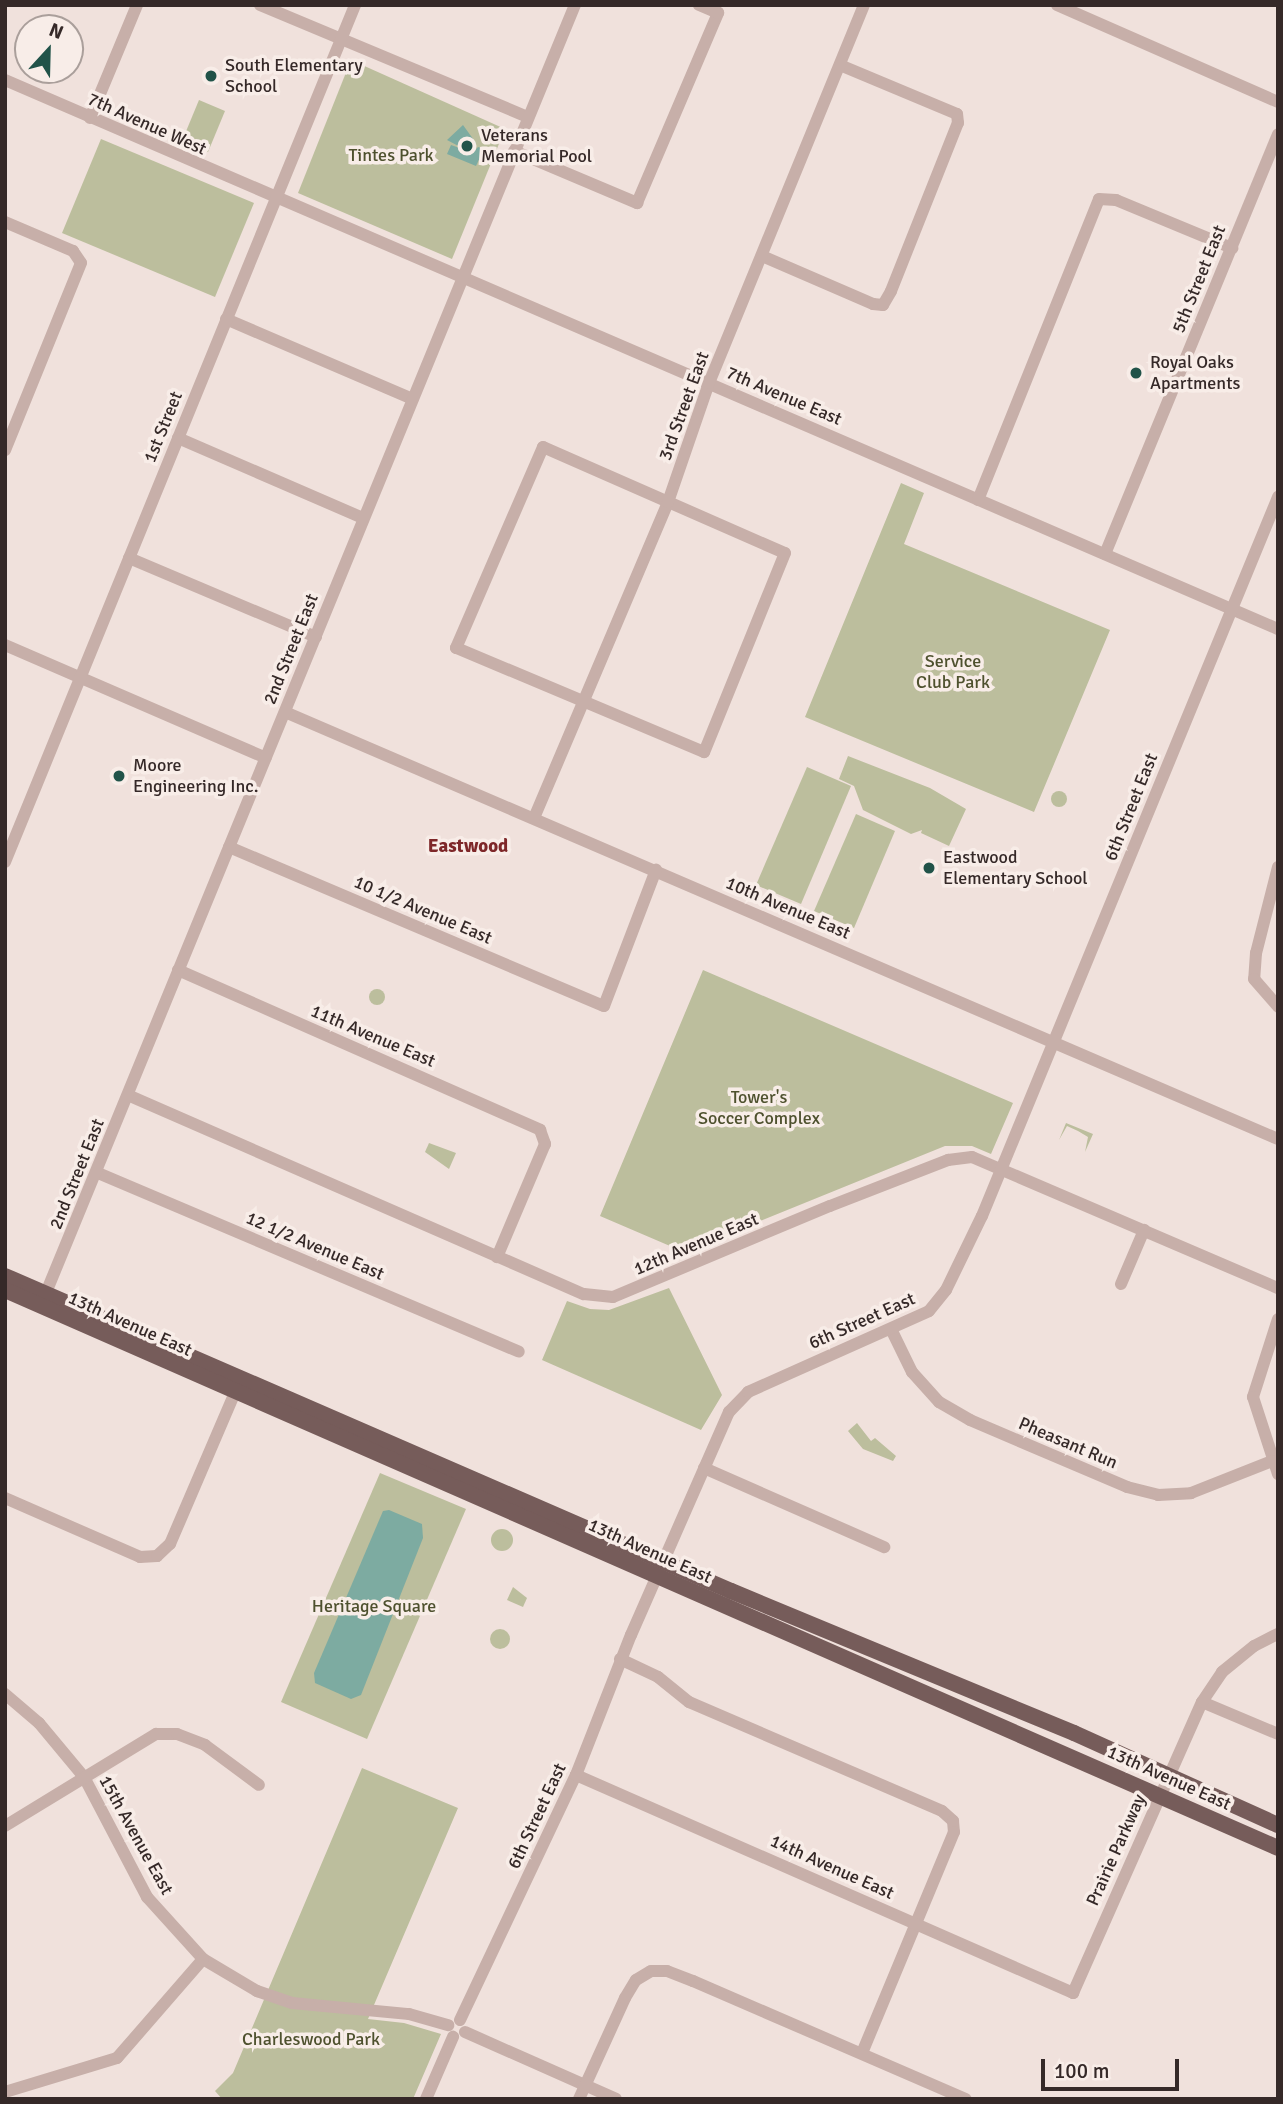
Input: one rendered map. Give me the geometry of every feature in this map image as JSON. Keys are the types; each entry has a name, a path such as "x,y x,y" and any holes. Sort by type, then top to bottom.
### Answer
{"main road":[{"name":"13th Avenue East","path":"5,1276 43,1300"},
{"name":"13th Avenue East","path":"5,1290 43,1300 660,1568 1278,1848"},
{"name":"13th Avenue East","path":"660,1568 1168,1776 1278,1825"}],"street":[{"path":"90,118 137,5"},
{"path":"260,5 528,117"},
{"name":"1st Street","path":"5,862 355,5"},
{"name":"2nd Street East","path":"43,1300 130,1096 178,970 575,5"},
{"path":"514,151 637,203 718,13 699,5"},
{"name":"3rd Street East","path":"534,818 668,502 709,383 864,5"},
{"path":"1066,7 1278,102"},
{"path":"762,256 873,304 883,305 891,290 949,146 957,114 840,65"},
{"name":"7th Avenue West","path":"5,80 274,198"},
{"name":"5th Street East","path":"1104,554 1278,134"},
{"name":"7th Avenue East","path":"274,198 1278,629"},
{"path":"978,500 1099,199 1116,200 1232,248"},
{"path":"5,222 79,257 80,267 5,450"},
{"path":"226,318 413,399"},
{"path":"178,438 363,519"},
{"path":"543,447 668,502 786,554 704,752 456,648 543,447"},
{"name":"6th Street East","path":"426,2099 456,2029 576,1775 621,1659 729,1412 748,1392 929,1311 946,1290 1001,1169 1278,496"},
{"path":"130,558 316,637"},
{"path":"5,645 266,758"},
{"name":"10th Avenue East","path":"285,712 1278,1139"},
{"name":"10 1/2 Avenue East","path":"229,847 604,1006 656,870"},
{"path":"1278,867 1256,953 1254,979 1278,1007"},
{"name":"11th Avenue East","path":"178,970 540,1130 545,1144 497,1257"},
{"name":"12th Avenue East","path":"130,1096 584,1294 613,1297 948,1160 972,1157 1278,1288"},
{"name":"12 1/2 Avenue East","path":"98,1173 519,1352"},
{"path":"1121,1284 1144,1230"},
{"path":"1278,1320 1253,1397 1278,1474"},
{"name":"Pheasant Run","path":"891,1329 912,1372 939,1402 970,1420 1127,1487 1158,1495 1191,1493 1272,1461"},
{"path":"5,1498 140,1557 157,1556 170,1544 238,1384"},
{"path":"704,1468 884,1547"},
{"name":"Prairie Parkway","path":"1073,1993 1202,1702 1222,1672 1254,1646 1278,1634"},
{"path":"621,1659 657,1677 689,1702 942,1811 953,1821 954,1832 862,2053"},
{"name":"15th Avenue East","path":"5,1694 39,1723 84,1777 147,1897 203,1959 257,1991 292,2003 409,2014 456,2029 616,2099"},
{"path":"1202,1702 1278,1734"},
{"path":"5,1826 156,1734 177,1734 205,1745 259,1785"},
{"name":"14th Avenue East","path":"576,1775 1073,1993"},
{"path":"5,2092 117,2057 203,1959"},
{"path":"579,2099 625,1998 636,1980 646,1973 667,1971 966,2099"}],"green space":[{"name":"Tintes Park","path":"351,60 505,129 452,259 298,193"},
{"path":"199,100 225,111 208,152 182,141"},
{"path":"101,139 254,203 215,297 62,233"},
{"name":"Service Club Park","path":"901,483 924,493 904,544 1110,630 1034,812 805,717"},
{"path":"848,756 930,788 966,809 949,846 921,833 922,830 911,834 863,810 854,786 839,779"},
{"path":"807,767 851,786 801,904 756,885"},
{"path":"1059,791 1065,793 1065,805 1059,807 1053,805 1051,799 1053,793"},
{"path":"856,814 895,831 854,928 814,911"},
{"name":"Tower's Soccer Complex","path":"703,970 1013,1103 991,1154 972,1146 945,1146 684,1252 600,1216"},
{"path":"374,989 380,989 385,997 383,1003 374,1005 369,1000 369,994"},
{"path":"1066,1123 1093,1134 1085,1152 1088,1137 1078,1131 1067,1126 1059,1140"},
{"path":"429,1143 456,1153 449,1169 425,1152"},
{"path":"669,1288 722,1395 701,1430 542,1360 567,1301 590,1309 609,1310"},
{"path":"857,1423 871,1441 875,1438 896,1456 893,1461 863,1449 848,1431"},
{"name":"Heritage Square","path":"380,1473 466,1509 367,1739 281,1702"},
{"path":"498,1529 506,1529 513,1536 513,1544 506,1551 498,1551 491,1544 491,1536"},
{"path":"513,1587 527,1598 523,1607 507,1600"},
{"path":"500,1629 507,1632 510,1639 507,1646 500,1649 493,1646 490,1639 493,1632"},
{"name":"Charleswood Park","path":"362,1768 458,1808 368,2019 404,2023 441,2034 413,2099 222,2099 215,2091 233,2073"}],"water":[{"name":"Veterans Memorial Pool","path":"463,125 476,143 472,154 478,147 484,149 476,166 447,154 451,145 468,151 447,140"},
{"path":"389,1510 422,1524 423,1538 361,1695 351,1699 315,1683 314,1673 383,1511"}],"place":[{"name":"South Elementary School","path":"211,76"},
{"name":"Veterans Memorial Pool","path":"467,146"},
{"name":"Royal Oaks Apartments","path":"1136,373"},
{"name":"Moore Engineering Inc.","path":"119,776"},
{"name":"Eastwood Elementary School","path":"929,868"}],"district":[{"name":"Eastwood","path":"468,847"}]}
